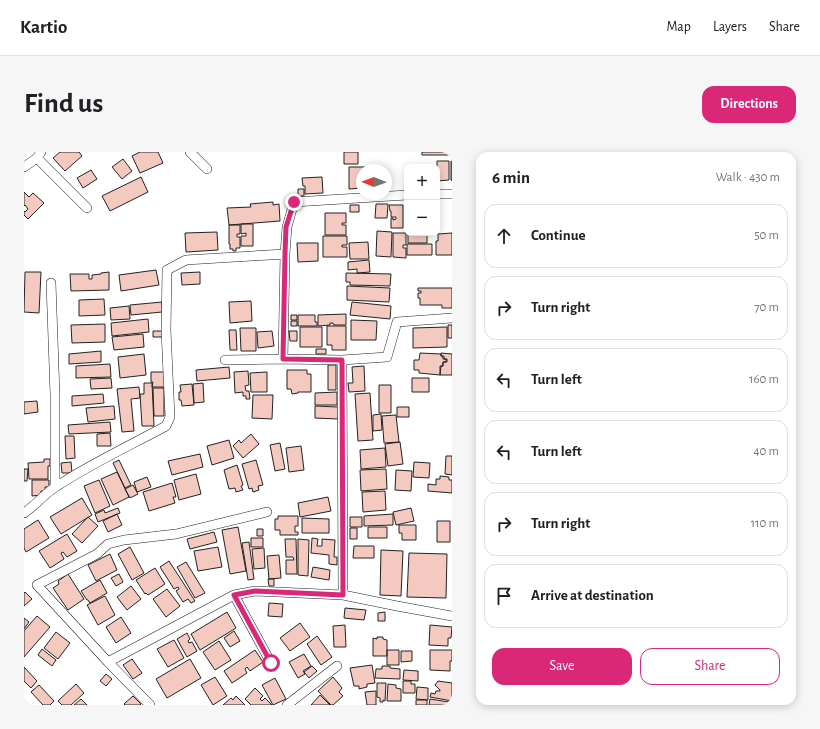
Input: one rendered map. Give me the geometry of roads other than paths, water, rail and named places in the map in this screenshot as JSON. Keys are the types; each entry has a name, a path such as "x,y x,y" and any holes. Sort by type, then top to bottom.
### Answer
{"street":[{"path":"190,152 207,169"},
{"path":"24,167 39,155 87,208"},
{"path":"440,194 452,194"},
{"path":"283,359 286,227 294,202 404,196"},
{"path":"24,513 55,487 75,474 166,426 170,417 166,330 167,270 186,260 285,254"},
{"path":"51,283 55,487"},
{"path":"225,360 342,360 388,357 398,322 452,318"},
{"path":"342,360 343,595"},
{"path":"150,705 37,585 97,554 108,544 124,540 176,534 267,512"},
{"path":"108,662 234,595 255,591 343,595 452,616"},
{"path":"234,595 271,663"},
{"path":"287,705 337,666"}]}
